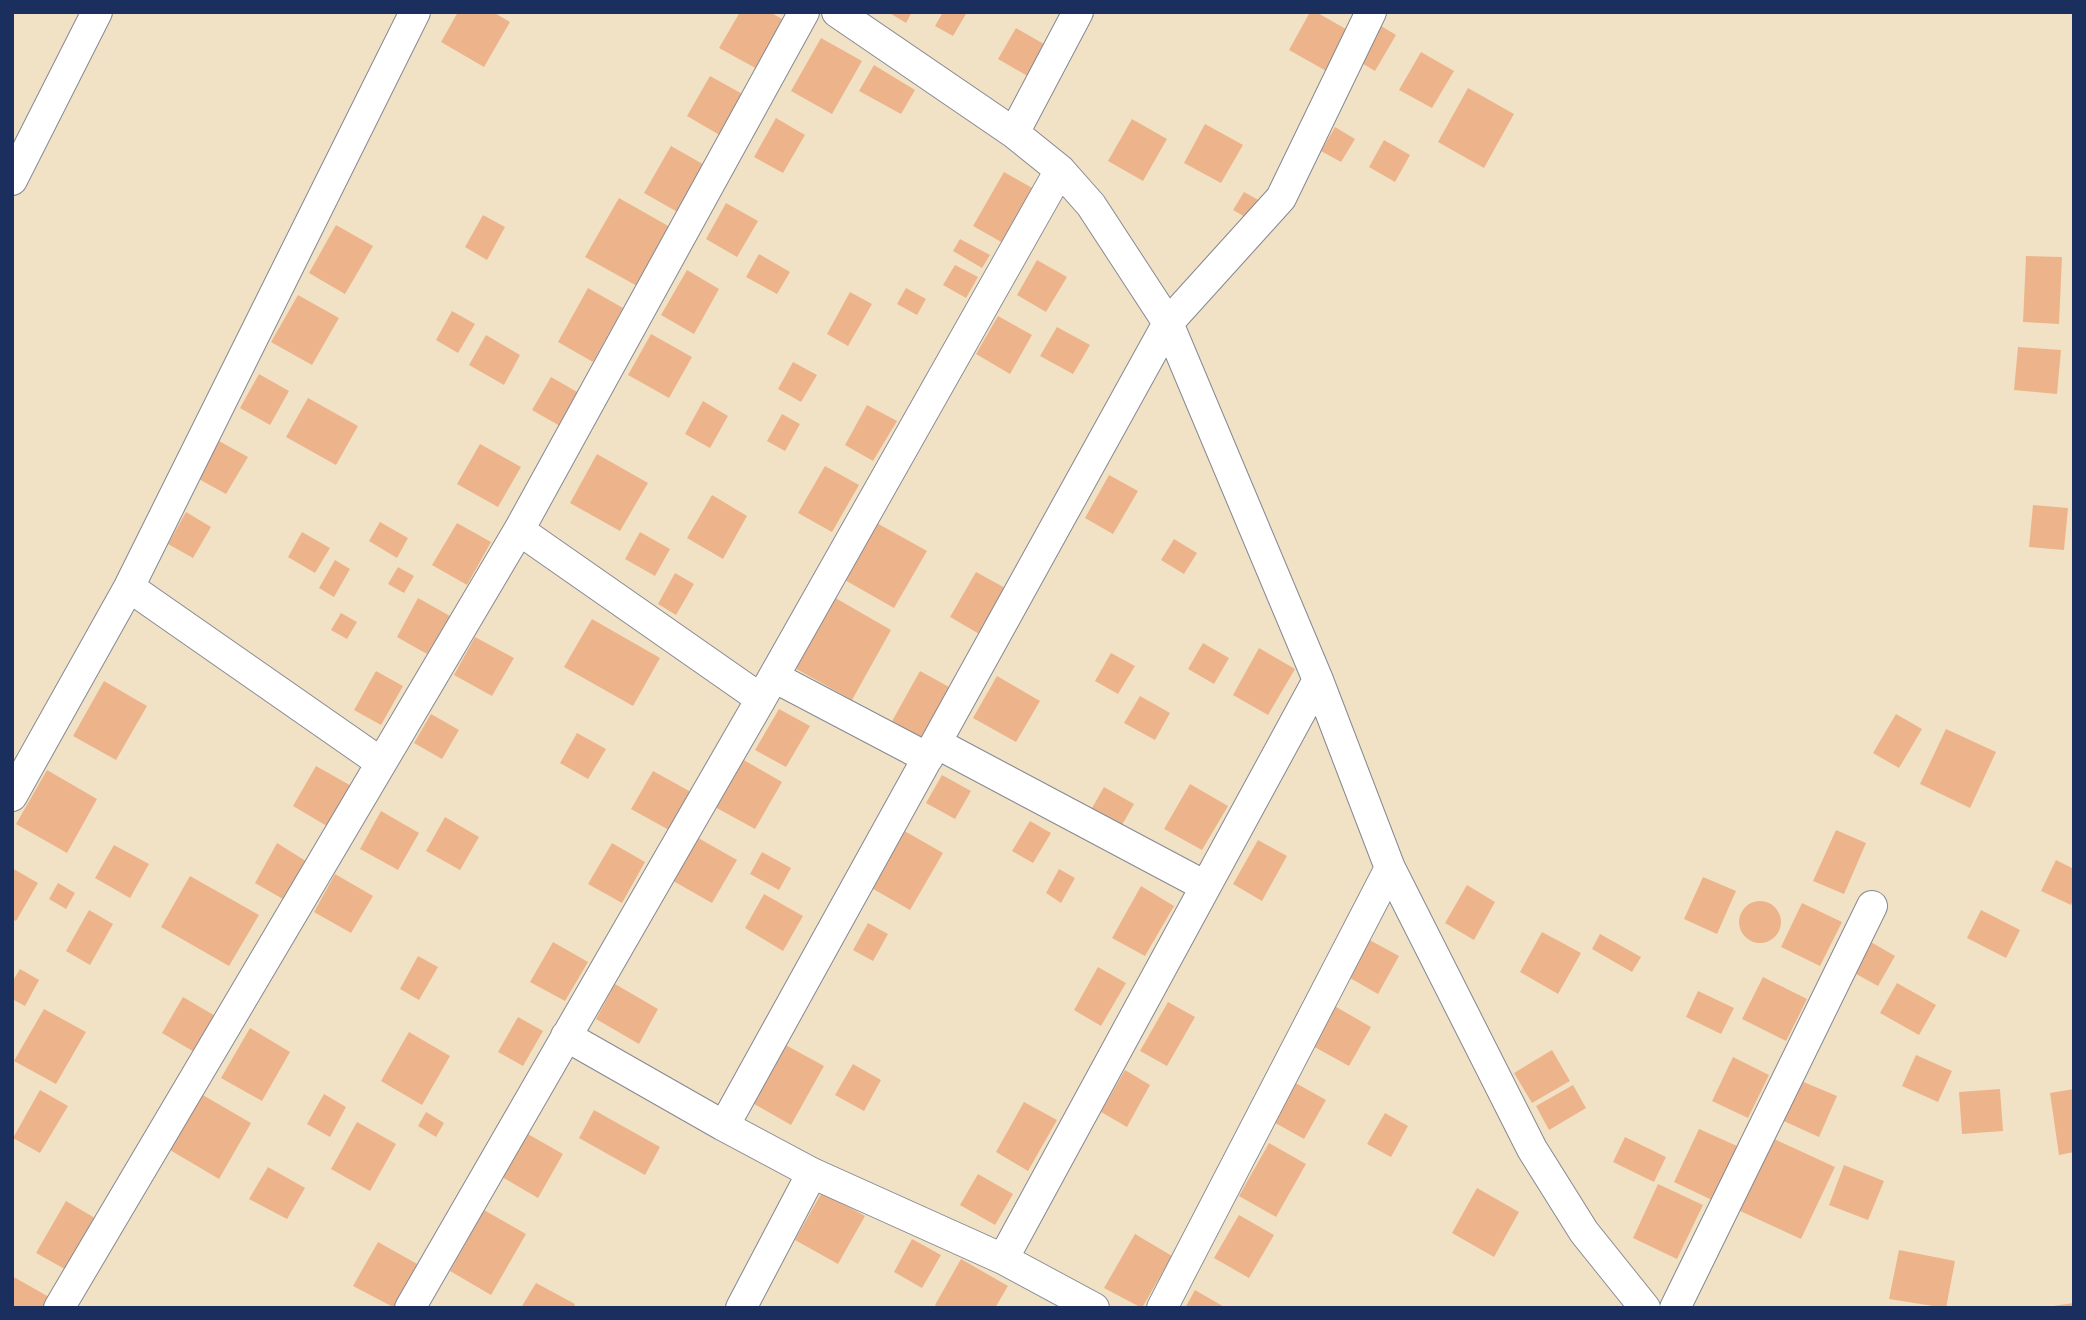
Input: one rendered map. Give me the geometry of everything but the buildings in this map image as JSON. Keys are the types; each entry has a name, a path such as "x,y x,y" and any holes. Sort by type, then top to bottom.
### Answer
{"street":[{"path":"12,180 97,12"},
{"path":"12,796 129,587 415,12"},
{"path":"59,1308 519,530 804,12"},
{"path":"837,12 1014,133 1060,170 1091,205 1168,323 1318,680 1390,868 1532,1149 1584,1231 1645,1308"},
{"path":"1014,133 1078,12"},
{"path":"724,1126 1168,323 1281,198 1371,12"},
{"path":"410,1308 767,688 1060,170"},
{"path":"519,530 767,688 932,750 1205,886"},
{"path":"129,587 380,762"},
{"path":"1003,1259 1318,680"},
{"path":"1162,1308 1390,868"},
{"path":"1675,1308 1871,906"},
{"path":"566,1037 812,1173 1003,1259 1094,1308"},
{"path":"741,1308 812,1173"}]}
